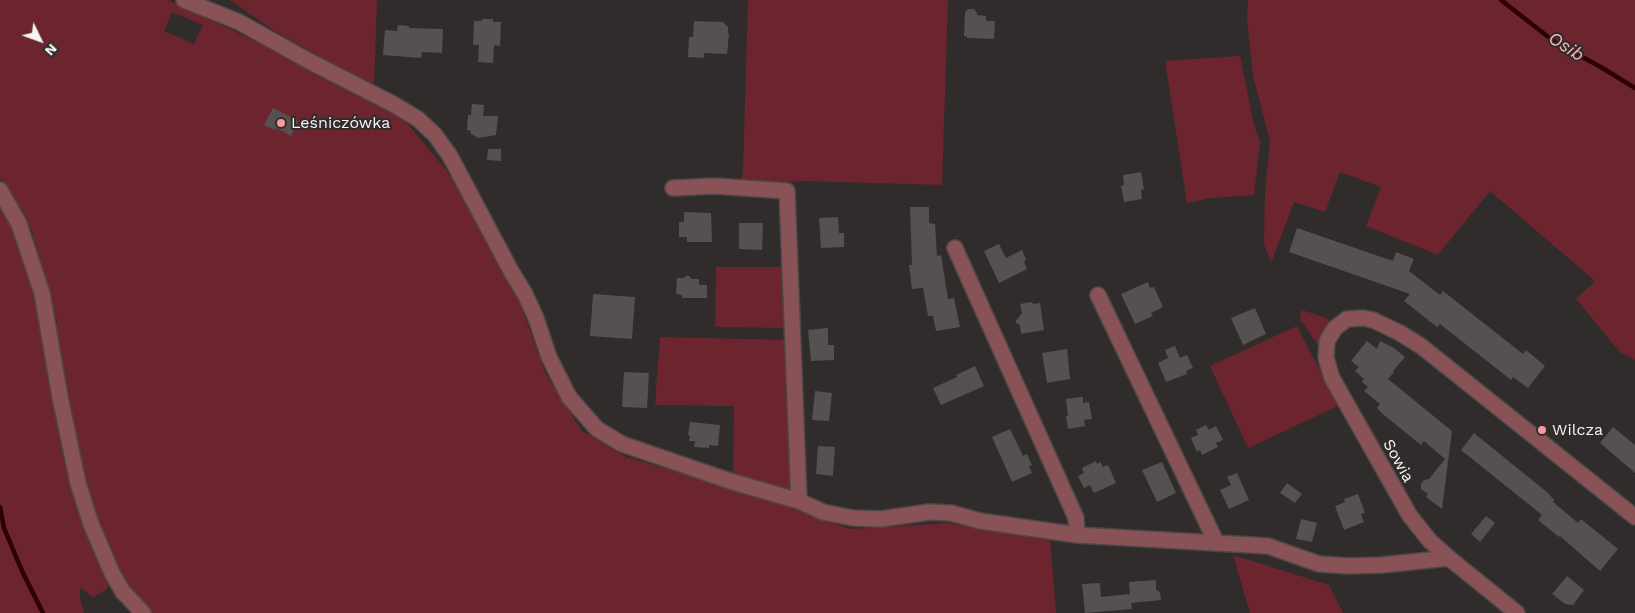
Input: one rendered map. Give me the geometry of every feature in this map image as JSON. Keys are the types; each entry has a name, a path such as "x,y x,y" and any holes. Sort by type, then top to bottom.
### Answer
{"street":[{"path":"184,0 239,22 309,61 393,104 418,119 435,135 450,156 525,294 550,357 569,397 597,429 640,452 800,501 823,512 853,518 881,519 929,512 951,513 980,521 1078,535 1268,546 1320,564 1349,566 1382,565 1449,558"},
{"path":"673,188 714,186 787,191 800,501"},
{"path":"0,190 19,224 42,293 78,483 91,524 112,573 123,592 143,613"},
{"path":"956,248 1076,518 1078,535"},
{"path":"1098,295 1216,542"},
{"name":"Sowia","path":"1517,613 1430,541 1410,516 1332,378 1326,358 1327,341 1335,328 1347,319 1363,318 1373,320 1421,346 1635,517"}],"shaded area":[{"path":"0,0 168,0 276,51 403,118 447,171 490,246 517,294 545,373 582,431 626,457 765,498 850,529 948,523 1050,539 1056,613 151,613 131,591 110,579 107,589 93,597 80,588 80,599 84,613 0,613 0,200 8,211 27,263 86,486 65,401 54,323 57,322 52,304 31,229 0,178","holes":["172,12 203,25 194,44 164,31"]},
{"path":"230,0 377,0 374,87 276,32"},
{"path":"748,0 948,0 942,185 805,181 740,184 743,171"},
{"path":"1248,0 1635,0 1635,360 1620,352 1576,299 1595,281 1490,191 1438,255 1366,226 1381,187 1340,172 1325,212 1294,202 1271,263 1264,244 1265,193 1270,141 1253,76 1247,19"},
{"path":"1240,56 1254,125 1260,142 1254,195 1211,198 1187,203 1165,61"},
{"path":"716,267 788,267 787,328 715,327"},
{"path":"1302,310 1326,318 1330,322 1319,347 1300,319"},
{"path":"1297,326 1338,406 1248,448 1210,366"},
{"path":"660,337 786,340 794,492 786,492 733,475 734,406 655,405"},
{"path":"1233,555 1329,585 1343,613 1250,613"}],"building":[{"path":"968,9 974,9 977,15 986,16 986,21 995,21 994,39 967,38 967,36 964,36 965,12"},
{"path":"482,19 493,19 493,22 501,22 500,46 494,45 493,63 478,62 479,45 473,45 474,21 482,21"},
{"path":"694,21 723,22 728,27 727,54 704,53 704,58 688,57 689,37 693,37"},
{"path":"398,25 409,26 409,28 443,29 442,53 422,52 421,58 383,55 385,30 397,31"},
{"path":"472,104 484,105 483,116 498,116 496,135 478,138 470,133 471,131 467,130 468,115 471,115"},
{"name":"Leśniczówka","path":"273,108 298,121 291,136 276,128 275,130 264,125"},
{"path":"488,149 501,149 501,161 487,160"},
{"path":"1141,172 1144,189 1141,190 1142,199 1124,202 1121,186 1124,185 1123,175"},
{"path":"910,207 929,207 929,223 935,224 937,256 941,255 948,299 954,298 960,327 936,331 933,316 928,316 923,288 912,289 909,265 912,265"},
{"path":"684,212 711,213 712,242 687,242 687,237 679,237 679,222 684,222"},
{"path":"838,217 839,233 844,233 844,247 821,248 819,218"},
{"path":"739,223 763,223 762,250 739,249"},
{"path":"1297,228 1393,261 1396,252 1414,259 1409,271 1440,295 1443,291 1523,354 1526,350 1545,366 1528,388 1513,377 1511,380 1440,324 1437,327 1404,301 1410,294 1289,252"},
{"path":"999,244 1006,258 1022,250 1026,259 1024,262 1027,269 999,283 984,251"},
{"path":"688,275 692,279 699,279 699,285 707,285 707,298 682,298 682,295 676,294 677,278 684,278"},
{"path":"1148,282 1150,288 1154,287 1163,307 1151,313 1153,316 1135,324 1121,294"},
{"path":"593,294 635,297 632,339 590,336"},
{"path":"1032,302 1033,304 1040,303 1044,330 1021,334 1020,325 1015,322 1022,313 1020,304"},
{"path":"1255,308 1266,334 1243,345 1231,318"},
{"path":"828,328 828,345 834,345 834,360 811,361 808,330"},
{"path":"1367,341 1377,349 1380,341 1394,348 1405,357 1388,379 1452,431 1442,509 1426,497 1428,494 1421,489 1421,484 1424,480 1429,479 1445,459 1424,441 1421,445 1384,415 1377,408 1380,404 1364,391 1368,387 1362,382 1364,379 1355,371 1359,367 1351,361"},
{"path":"1175,346 1180,358 1187,355 1193,368 1186,371 1187,374 1166,382 1158,363 1168,358 1165,350"},
{"path":"1067,349 1070,379 1047,383 1042,353"},
{"path":"975,366 984,386 941,405 933,388"},
{"path":"624,372 649,373 647,408 622,407"},
{"path":"815,391 832,393 829,421 812,420"},
{"path":"1083,397 1083,403 1089,402 1092,419 1084,420 1085,426 1068,429 1066,399"},
{"path":"690,422 720,425 718,446 709,445 709,448 694,447 695,441 689,441 690,436 688,435"},
{"path":"1206,425 1209,430 1216,426 1223,440 1216,443 1218,447 1202,455 1200,450 1197,452 1191,438 1198,435 1196,430"},
{"path":"1613,427 1635,445 1635,473 1600,443"},
{"path":"1010,429 1023,456 1027,454 1032,465 1029,466 1032,473 1012,482 992,437"},
{"path":"1474,433 1548,493 1554,500 1553,502 1578,523 1581,519 1618,549 1600,571 1560,536 1538,520 1542,515 1461,450"},
{"path":"818,446 835,447 833,476 816,474"},
{"path":"1096,461 1097,464 1100,462 1103,467 1108,465 1116,483 1094,493 1090,485 1084,488 1078,476 1084,473 1082,468"},
{"path":"1162,462 1176,493 1157,502 1142,470"},
{"path":"1237,473 1249,500 1229,509 1220,490 1231,485 1227,477"},
{"path":"1287,483 1302,494 1295,503 1280,493"},
{"path":"1358,494 1365,513 1361,514 1364,522 1344,530 1335,506 1345,502 1344,499"},
{"path":"1486,516 1495,523 1480,542 1471,534"},
{"path":"1301,519 1317,523 1312,542 1296,539"},
{"path":"1567,576 1584,590 1573,605 1565,604 1552,594"},
{"path":"1156,580 1156,590 1160,592 1161,600 1131,603 1132,609 1085,613 1082,584 1100,583 1101,597 1130,594 1129,582"}],"waterway":[{"name":"Osib","path":"1501,0 1556,43 1635,88"},
{"path":"0,507 4,528 22,571 43,613"}],"place":[{"name":"Leśniczówka","path":"281,123"},
{"name":"Wilcza","path":"1542,430"}]}
